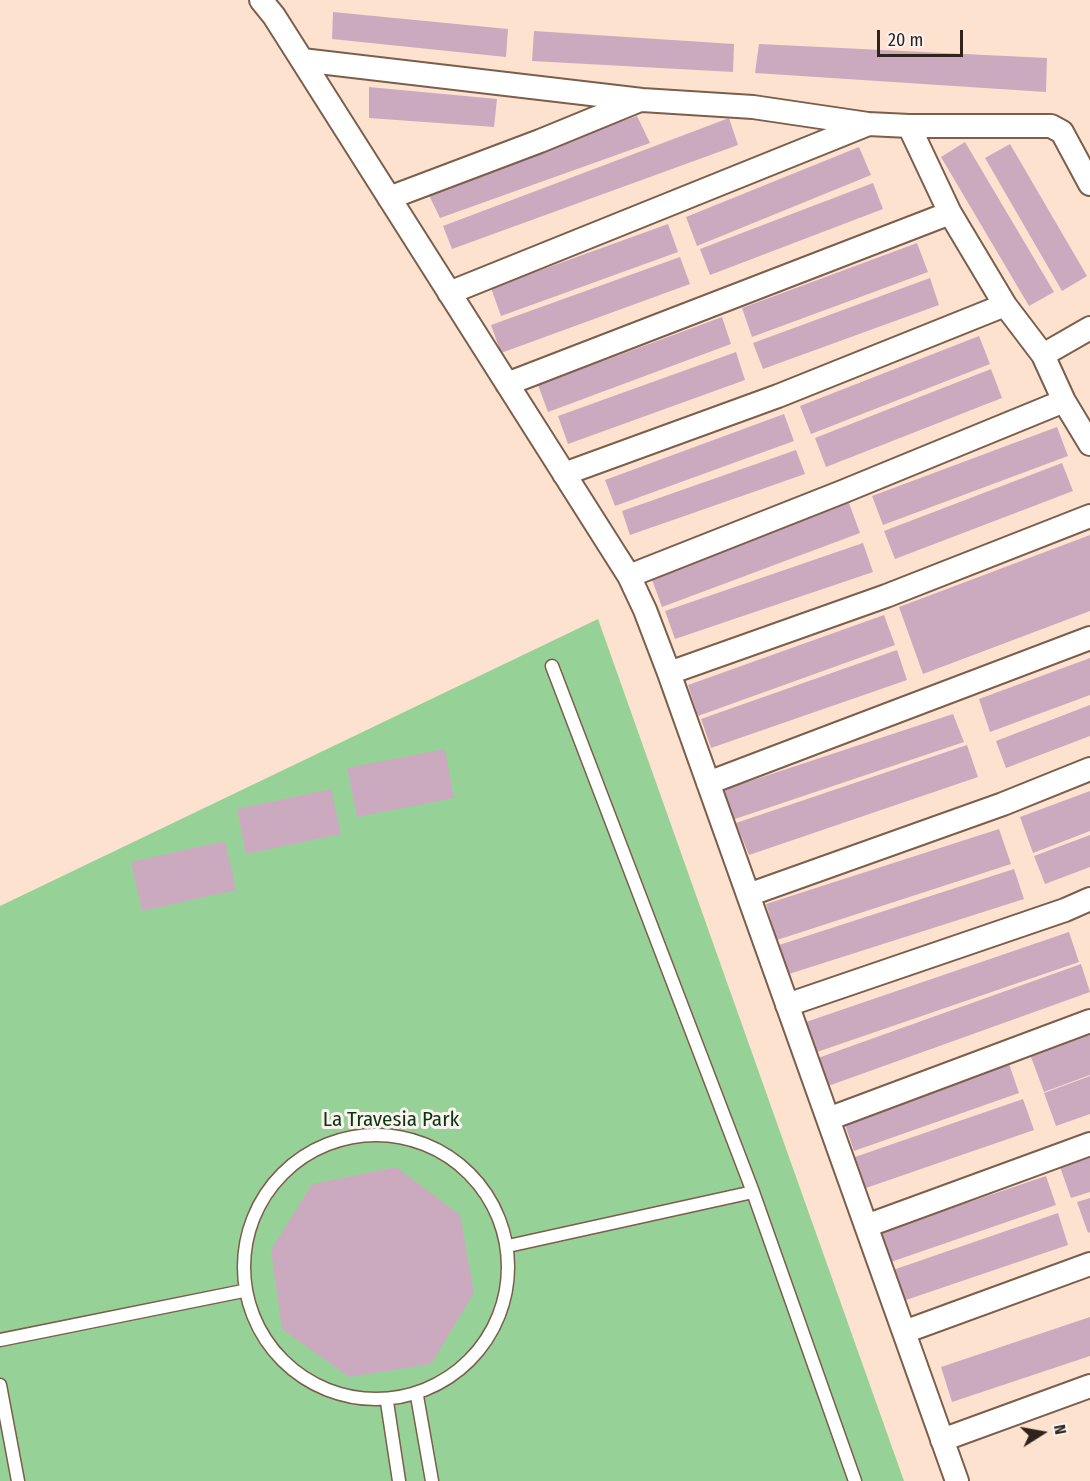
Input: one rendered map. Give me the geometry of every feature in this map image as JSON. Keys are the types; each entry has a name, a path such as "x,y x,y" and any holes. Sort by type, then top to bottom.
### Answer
{"street":[{"path":"261,0 274,16 629,576 645,610 957,1481"},
{"path":"302,60 642,100 753,107 868,124 1052,126 1062,132 1090,184"},
{"path":"389,198 642,100"},
{"path":"449,293 868,124"},
{"path":"909,126 950,213 1005,305 1043,355 1064,401 1090,444"},
{"path":"507,384 950,213"},
{"path":"564,474 778,396 1005,305"},
{"path":"1043,355 1090,328"},
{"path":"629,576 1064,401"},
{"path":"669,673 886,596 1090,516"},
{"path":"708,783 1090,638"},
{"path":"748,895 1003,804 1090,769"},
{"path":"788,1005 1065,910 1090,899"},
{"path":"828,1119 1090,1021"},
{"path":"866,1226 1090,1144"},
{"path":"904,1332 1090,1264"},
{"path":"942,1440 1090,1386"}],"lane":[{"path":"552,666 753,1192 855,1481"},
{"path":"353,1133 423,1140 479,1182 508,1246 503,1309 471,1363 417,1396 387,1402 322,1391 270,1351 243,1291 249,1220 289,1162 353,1133"},
{"path":"508,1246 753,1192"},
{"path":"0,1340 243,1291"},
{"path":"0,1385 18,1481"},
{"path":"417,1396 432,1481"},
{"path":"387,1402 399,1481"}],"green space":[{"name":"La Travesia Park","path":"598,619 904,1481 0,1481 0,906"}],"building":[{"path":"333,12 508,29 506,57 332,39"},
{"path":"534,31 734,44 733,72 532,61"},
{"path":"759,44 1047,58 1046,92 755,73"},
{"path":"369,87 497,99 494,127 369,118"},
{"path":"637,116 650,143 440,218 427,191"},
{"path":"729,118 738,145 452,249 443,226"},
{"path":"965,142 1054,292 1029,306 941,157"},
{"path":"1010,144 1087,276 1062,291 985,158"},
{"path":"859,147 871,175 697,246 686,217"},
{"path":"873,183 883,209 710,275 700,249"},
{"path":"668,224 678,252 501,316 491,288"},
{"path":"917,243 928,272 752,337 742,308"},
{"path":"680,257 690,284 501,353 491,325"},
{"path":"930,278 939,305 763,369 753,343"},
{"path":"722,317 731,344 548,412 538,385"},
{"path":"979,336 990,364 811,434 800,406"},
{"path":"736,352 745,380 568,444 558,416"},
{"path":"991,369 1002,398 826,467 815,438"},
{"path":"784,414 794,441 615,506 605,480"},
{"path":"1057,427 1068,456 883,525 872,496"},
{"path":"796,450 805,474 630,535 622,511"},
{"path":"1062,463 1073,491 895,559 884,531"},
{"path":"849,503 860,533 662,607 651,577"},
{"path":"1090,535 1090,611 923,674 899,607"},
{"path":"863,543 873,572 675,639 665,611"},
{"path":"884,615 895,645 698,716 688,685"},
{"path":"897,650 907,680 711,748 701,719"},
{"path":"1090,658 1090,695 990,732 979,699"},
{"path":"1090,705 1090,736 1006,768 996,741"},
{"path":"953,714 964,742 732,820 723,790"},
{"path":"967,745 978,777 749,855 736,823"},
{"path":"445,749 454,798 357,817 347,768"},
{"path":"331,789 341,834 246,854 237,809"},
{"path":"1090,791 1090,831 1033,853 1020,817"},
{"path":"999,829 1011,864 777,940 766,904"},
{"path":"1090,835 1090,867 1045,884 1034,856"},
{"path":"225,841 236,890 142,911 131,862"},
{"path":"1014,869 1024,899 789,974 779,945"},
{"path":"1069,932 1079,962 817,1052 806,1022"},
{"path":"1081,964 1090,992 828,1086 818,1058"},
{"path":"1090,1035 1090,1075 1044,1092 1031,1057"},
{"path":"1008,1061 1019,1093 854,1151 843,1119"},
{"path":"1090,1076 1090,1114 1056,1126 1044,1093"},
{"path":"1023,1099 1034,1130 866,1188 855,1157"},
{"path":"1090,1156 1090,1192 1071,1198 1060,1167"},
{"path":"396,1167 460,1215 474,1293 431,1364 349,1377 282,1329 271,1250 312,1184"},
{"path":"1046,1176 1056,1205 891,1262 881,1232"},
{"path":"1090,1198 1090,1232 1088,1233 1077,1202"},
{"path":"1058,1213 1068,1245 903,1301 893,1270"},
{"path":"1090,1317 1090,1356 952,1402 941,1367"}]}
